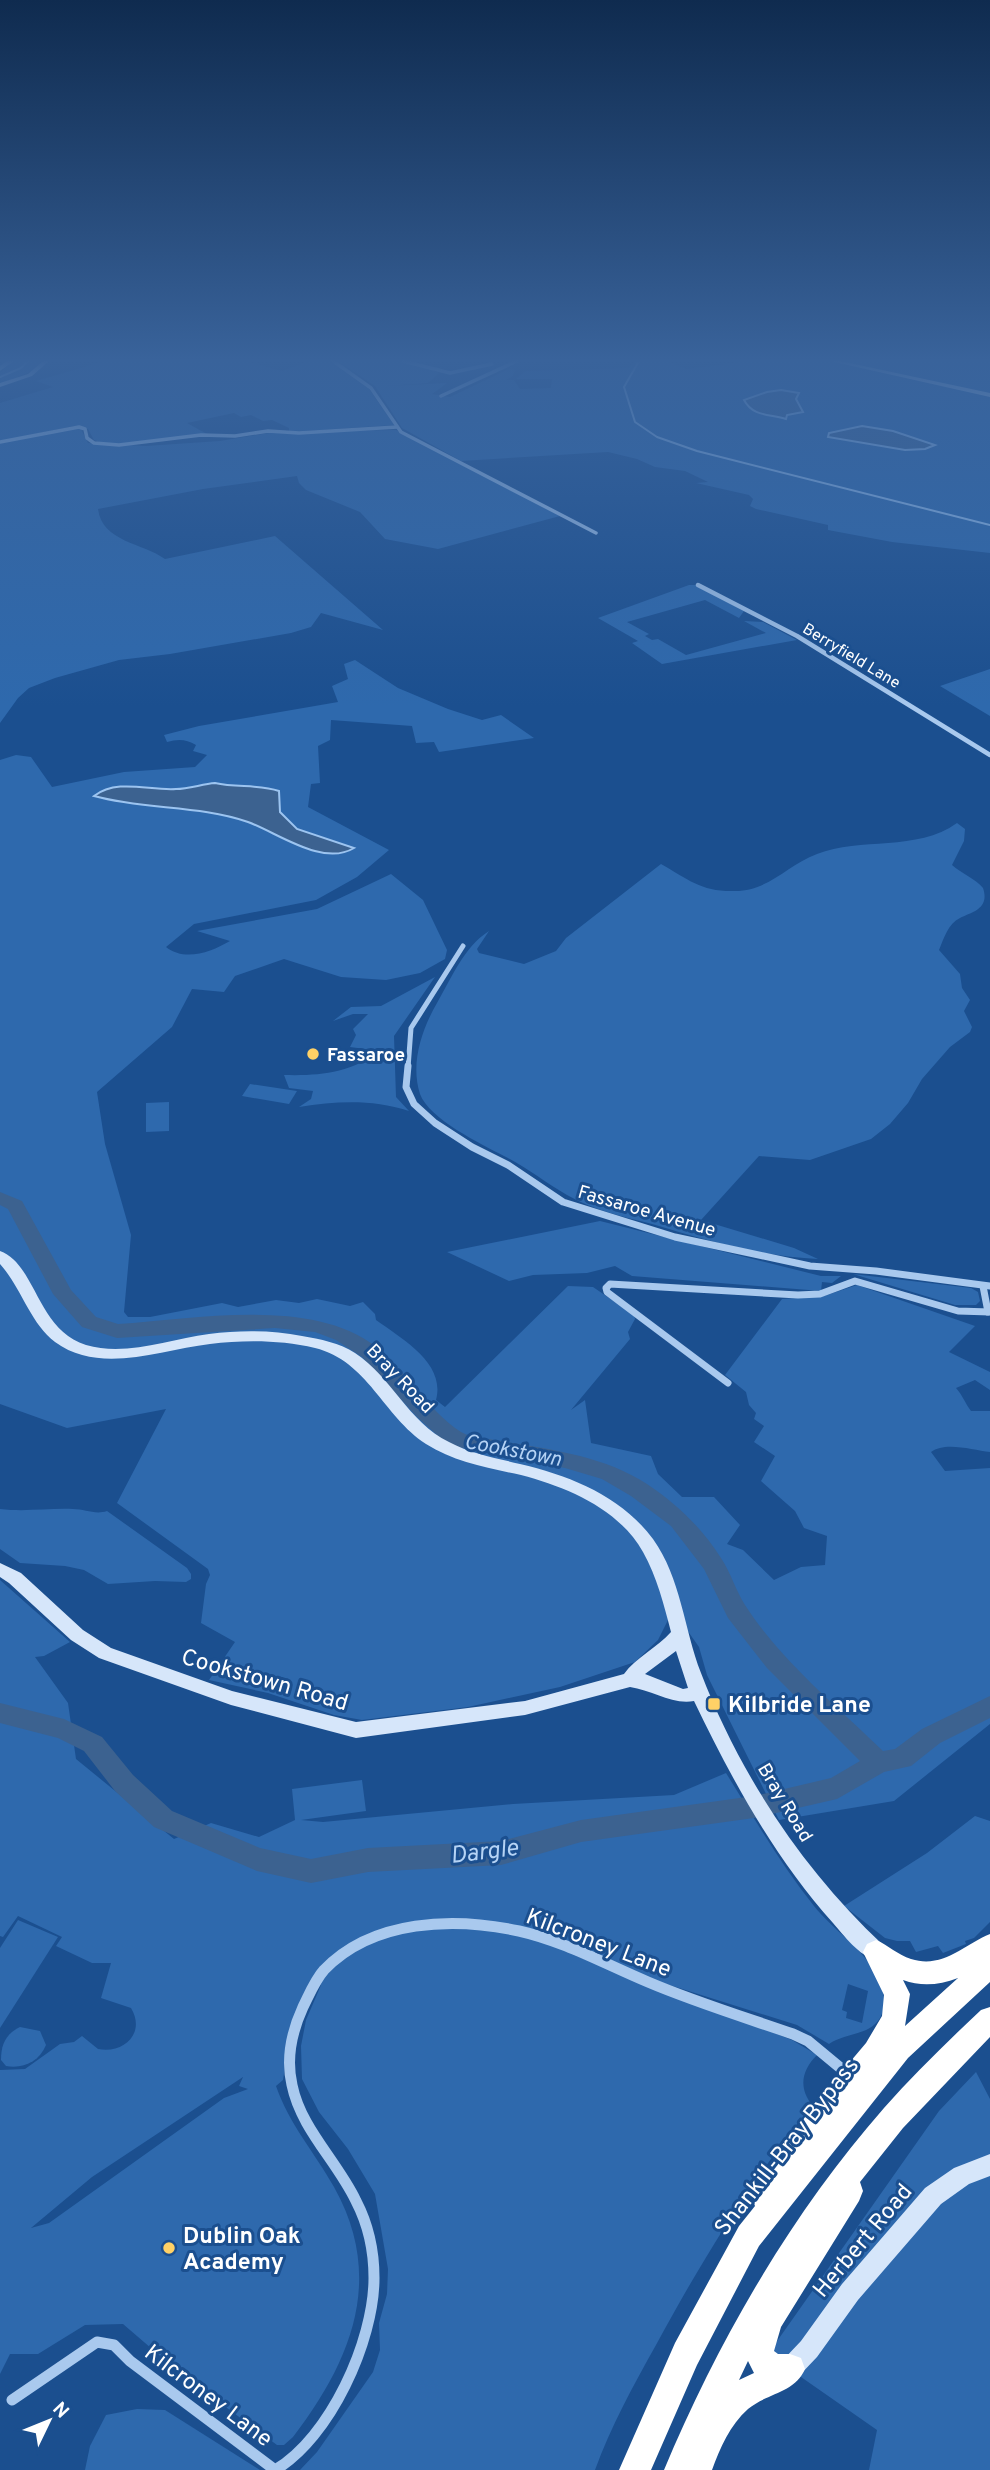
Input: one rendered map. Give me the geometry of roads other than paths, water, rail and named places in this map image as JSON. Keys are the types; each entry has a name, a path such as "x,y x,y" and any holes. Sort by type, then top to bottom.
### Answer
{"highway":[{"path":"877,1952 894,1965 907,1970 940,1973 966,1963 990,1946"},
{"path":"748,2236 766,2197 822,2116 875,2052 895,2020 897,1994 877,1952"},
{"name":"Shankill-Bray Bypass","path":"635,2470 686,2354 748,2236 899,2049 990,1965"},
{"path":"680,2470 731,2363 792,2253 867,2147 939,2067 990,2018"},
{"path":"790,2369 778,2371 770,2368 763,2358 759,2348 764,2329 798,2269 857,2179 929,2089 939,2067"},
{"path":"696,2470 728,2407 745,2393 779,2378 790,2369"}],"street":[{"path":"485,476 596,533"},
{"name":"Berryfield Lane","path":"698,584 797,636 990,755"},
{"name":"Fassaroe Avenue","path":"463,946 411,1028 406,1087 414,1104 435,1123 472,1147 508,1165 563,1202 675,1237 810,1266 876,1271 986,1286"},
{"name":"Bray Road","path":"0,1255 17,1275 47,1324 60,1339 75,1347 130,1353 209,1339 269,1338 331,1347 353,1357 427,1438 451,1450 494,1465 547,1476 585,1491 617,1512 641,1534 664,1573 684,1656 699,1693 767,1820 788,1853 837,1916 877,1952"},
{"path":"728,1383 607,1292 606,1288 610,1284 798,1295 820,1294 855,1281 958,1311 989,1312 986,1286"},
{"name":"Cookstown Road","path":"0,1569 15,1578 77,1635 106,1653 231,1698 356,1730 524,1708 630,1680 648,1682 682,1696 699,1693"},
{"name":"Cookstown Road","path":"630,1680 635,1671 665,1651 679,1635"},
{"name":"Kilcroney Lane","path":"12,2400 97,2342 114,2345 130,2361 275,2470 290,2463 320,2429 362,2349 374,2297 375,2257 363,2211 341,2173 314,2137 292,2088 289,2062 294,2029 322,1972 371,1936 418,1926 460,1924 523,1932 666,1990 793,2034 821,2051 853,2079"},
{"name":"Herbert Road","path":"790,2369 850,2292 933,2196 962,2176 990,2165"}],"waterway":[{"path":"797,476 990,525"},
{"name":"Cookstown","path":"0,1198 15,1205 63,1294 89,1322 117,1331 275,1321 318,1326 343,1335 369,1352 425,1412 456,1440 565,1460 610,1473 639,1490 679,1520 713,1564 736,1611 776,1661 878,1763"},
{"name":"Dargle","path":"878,1763 902,1758 931,1736 990,1706"},
{"name":"Dargle","path":"0,1713 64,1729 93,1744 124,1783 163,1819 257,1859 311,1871 368,1860 501,1853 581,1831 754,1807 837,1788 878,1763"}],"place":[{"name":"Fassaroe","path":"313,1054"},
{"name":"Kilbride Lane","path":"714,1704"},
{"name":"Dublin Oak Academy","path":"169,2248"}]}
